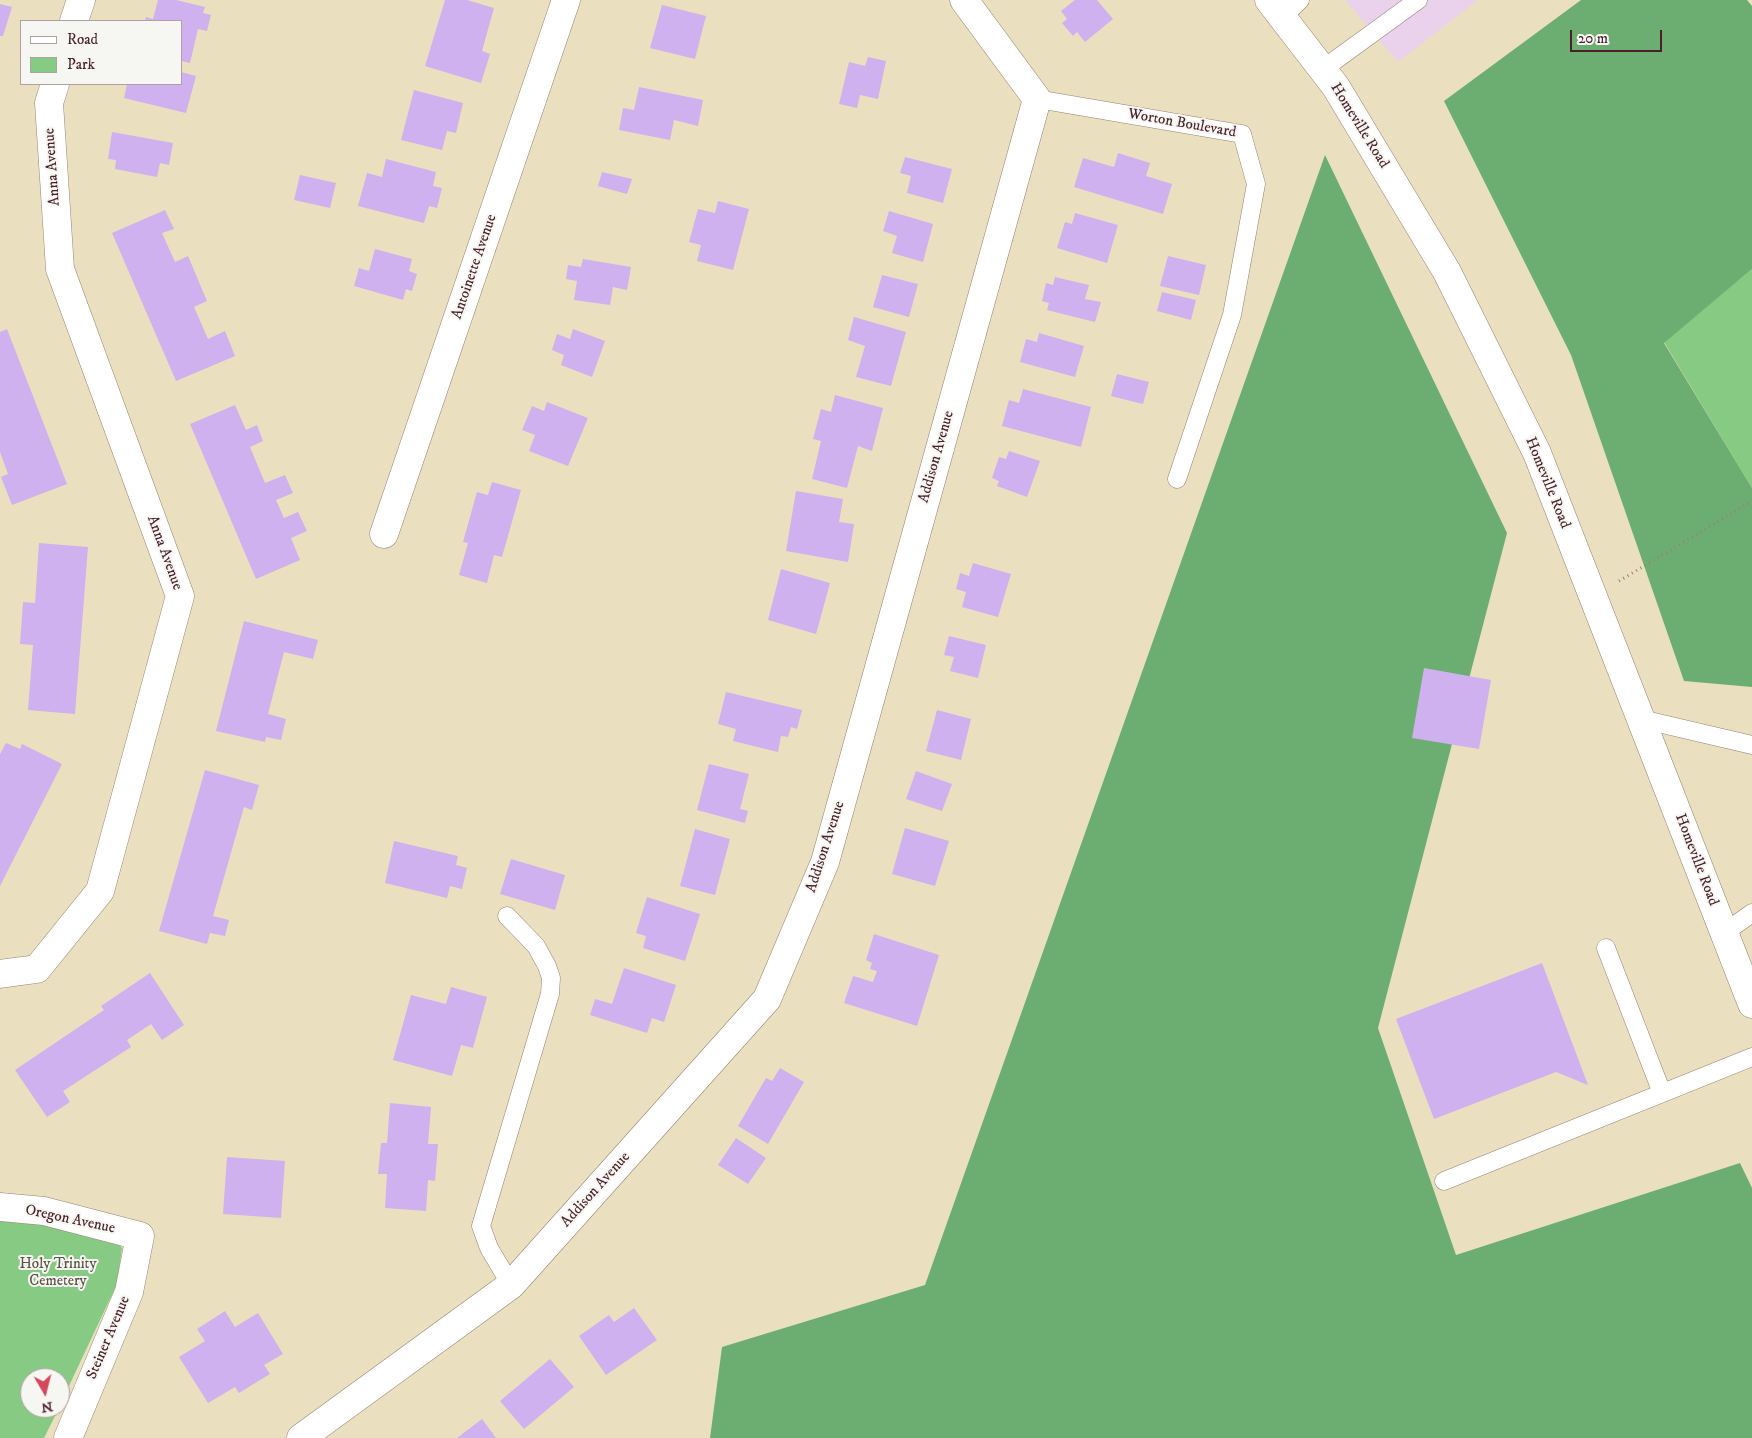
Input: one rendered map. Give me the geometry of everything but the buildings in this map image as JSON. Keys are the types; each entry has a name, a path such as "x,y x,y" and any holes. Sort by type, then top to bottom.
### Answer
{"street":[{"path":"74,20 81,0"},
{"name":"Antoinette Avenue","path":"384,534 566,0"},
{"path":"964,0 1037,99"},
{"name":"Homeville Road","path":"1284,6 1336,87 1447,272 1537,453 1752,1004"},
{"name":"Anna Avenue","path":"0,974 37,969 100,891 180,596 60,269 49,103 55,85"},
{"name":"Addison Avenue","path":"301,1438 511,1285 767,999 825,862 1037,99"},
{"name":"Oregon Avenue","path":"0,1207 44,1211 140,1236"},
{"name":"Steiner Avenue","path":"68,1438 129,1292 140,1236"}],"lane":[{"path":"1323,69 1418,0"},
{"name":"Worton Boulevard","path":"1037,99 1242,134 1256,184 1232,315 1177,479"},
{"path":"1641,719 1752,745"},
{"path":"1724,933 1752,914"},
{"path":"507,916 536,946 548,966 551,978 550,994 481,1226 489,1248 511,1285"},
{"path":"1606,948 1662,1093"},
{"path":"1444,1181 1752,1057"}],"path":[{"path":"1592,596 1752,501"}],"shaded area":[{"path":"1345,0 1478,0 1398,62"}],"green space":[{"path":"1581,0 1747,0 1752,6 1752,269 1664,343 1752,488 1752,687 1684,681 1571,355 1444,101"},
{"path":"1325,155 1507,533 1378,1028 1456,1255 1740,1163 1752,1188 1752,1438 710,1438 722,1347 925,1285"},
{"path":"1752,269 1752,488 1664,342"},
{"name":"Holy Trinity Cemetery","path":"0,1211 106,1229 122,1248 117,1284 70,1384 70,1368 20,1368 20,1418 54,1418 44,1438 0,1438"}]}
